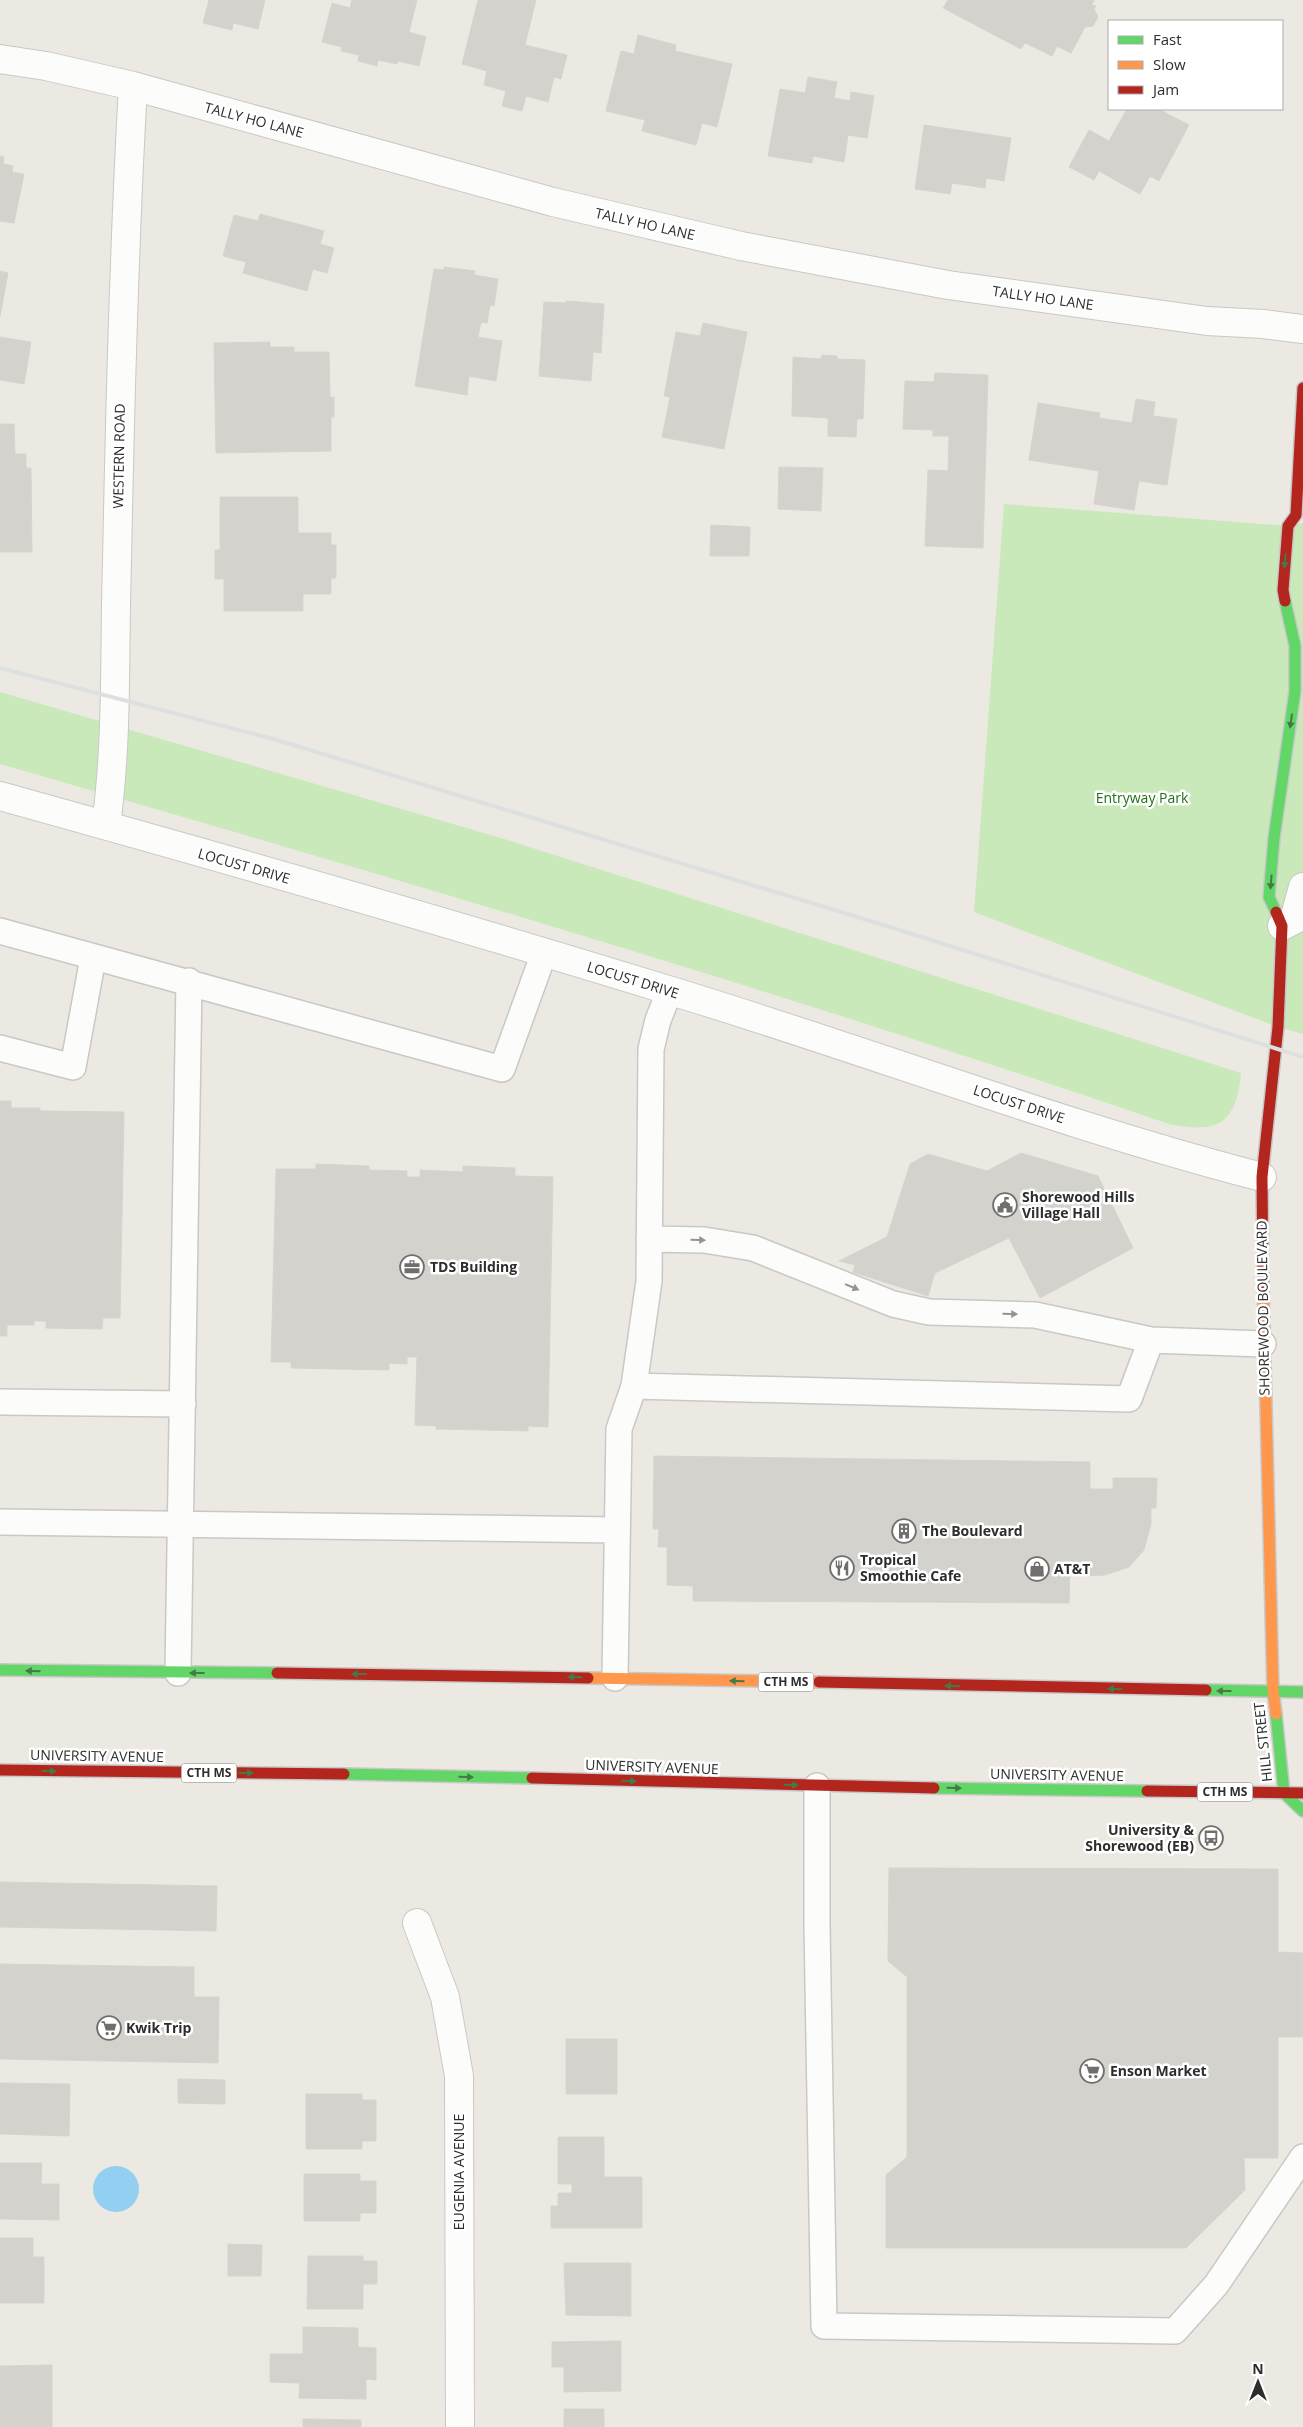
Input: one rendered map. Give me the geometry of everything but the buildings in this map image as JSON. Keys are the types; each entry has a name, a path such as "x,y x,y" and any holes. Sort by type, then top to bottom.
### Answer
{"main road":[{"name":"SHOREWOOD BOULEVARD","path":"1272,1691 1263,1344 1262,1177 1278,1027 1282,926 1269,897 1274,838 1295,691 1295,646 1283,590 1288,526 1300,519 1303,388"},
{"name":"CTH MS","path":"0,1670 614,1678 1303,1692"},
{"name":"HILL STREET","path":"1272,1691 1284,1793 1303,1811"},
{"name":"UNIVERSITY AVENUE","path":"0,1770 418,1775 817,1786 1303,1793"}],"street":[{"name":"TALLY HO LANE","path":"0,58 46,66 133,86 553,202 741,246 948,285 1206,321 1264,324 1303,330"},
{"name":"WESTERN ROAD","path":"106,826 113,774 116,716 115,623 125,229 133,86"},
{"name":"LOCUST DRIVE","path":"0,796 670,990 994,1096 1192,1158 1262,1177"},
{"path":"1282,926 1294,920 1299,909 1303,887"},
{"name":"EUGENIA AVENUE","path":"417,1923 445,1996 459,2076 460,2427"}],"lane":[{"path":"0,931 93,958 189,981 502,1068 544,953"},
{"path":"0,1048 73,1067 93,958"},
{"path":"178,1673 189,981"},
{"path":"614,1678 619,1429 634,1386 646,1305 649,1239 651,1049 658,1020 670,990"},
{"path":"649,1239 704,1240 753,1248 893,1304 917,1310 1035,1315 1151,1340 1263,1344"},
{"path":"634,1386 1129,1399 1151,1340"},
{"path":"0,1402 183,1404"},
{"path":"0,1522 616,1530"},
{"path":"817,1786 817,1926 824,2326 1175,2331 1216,2285 1303,2157"}],"green space":[{"name":"Entryway Park","path":"1004,504 1288,526 1303,523 1303,1034 1278,1027 974,912"},
{"path":"0,692 501,838 1241,1073 1235,1104 1222,1121 1212,1126 1186,1127 1169,1124 879,1028 587,937 294,849 0,764"}],"water":[{"path":"116,2166 129,2170 135,2176 139,2189 135,2202 129,2208 116,2212 103,2208 97,2202 93,2189 97,2176 103,2170"}],"railway":[{"path":"0,668 277,740 877,923 1303,1057"}],"traffic: fast":[{"path":"1276,912 1269,897 1274,838 1295,691 1295,646 1285,601"},
{"path":"0,1670 277,1673"},
{"path":"1206,1690 1303,1692"},
{"path":"1276,1714 1284,1793 1303,1811"},
{"path":"344,1774 532,1778"},
{"path":"934,1788 1147,1791"}],"traffic: slow":[{"path":"1263,1284 1273,1691 1276,1714"},
{"path":"588,1678 819,1682"}],"traffic: jam":[{"path":"1285,601 1283,590 1288,526 1296,515 1303,388"},
{"path":"1263,1284 1262,1177 1278,1027 1282,926 1276,912"},
{"path":"277,1673 588,1678"},
{"path":"819,1682 1206,1690"},
{"path":"0,1770 344,1774"},
{"path":"532,1778 934,1788"},
{"path":"1147,1791 1303,1793"}],"place":[{"name":"Shorewood Hills Village Hall","path":"1005,1205"},
{"name":"TDS Building","path":"412,1267"},
{"name":"The Boulevard","path":"904,1531"},
{"name":"Tropical Smoothie Cafe","path":"842,1568"},
{"name":"AT&T","path":"1037,1569"},
{"name":"University & Shorewood (EB)","path":"1211,1838"},
{"name":"Kwik Trip","path":"109,2028"},
{"name":"Enson Market","path":"1092,2071"}]}
